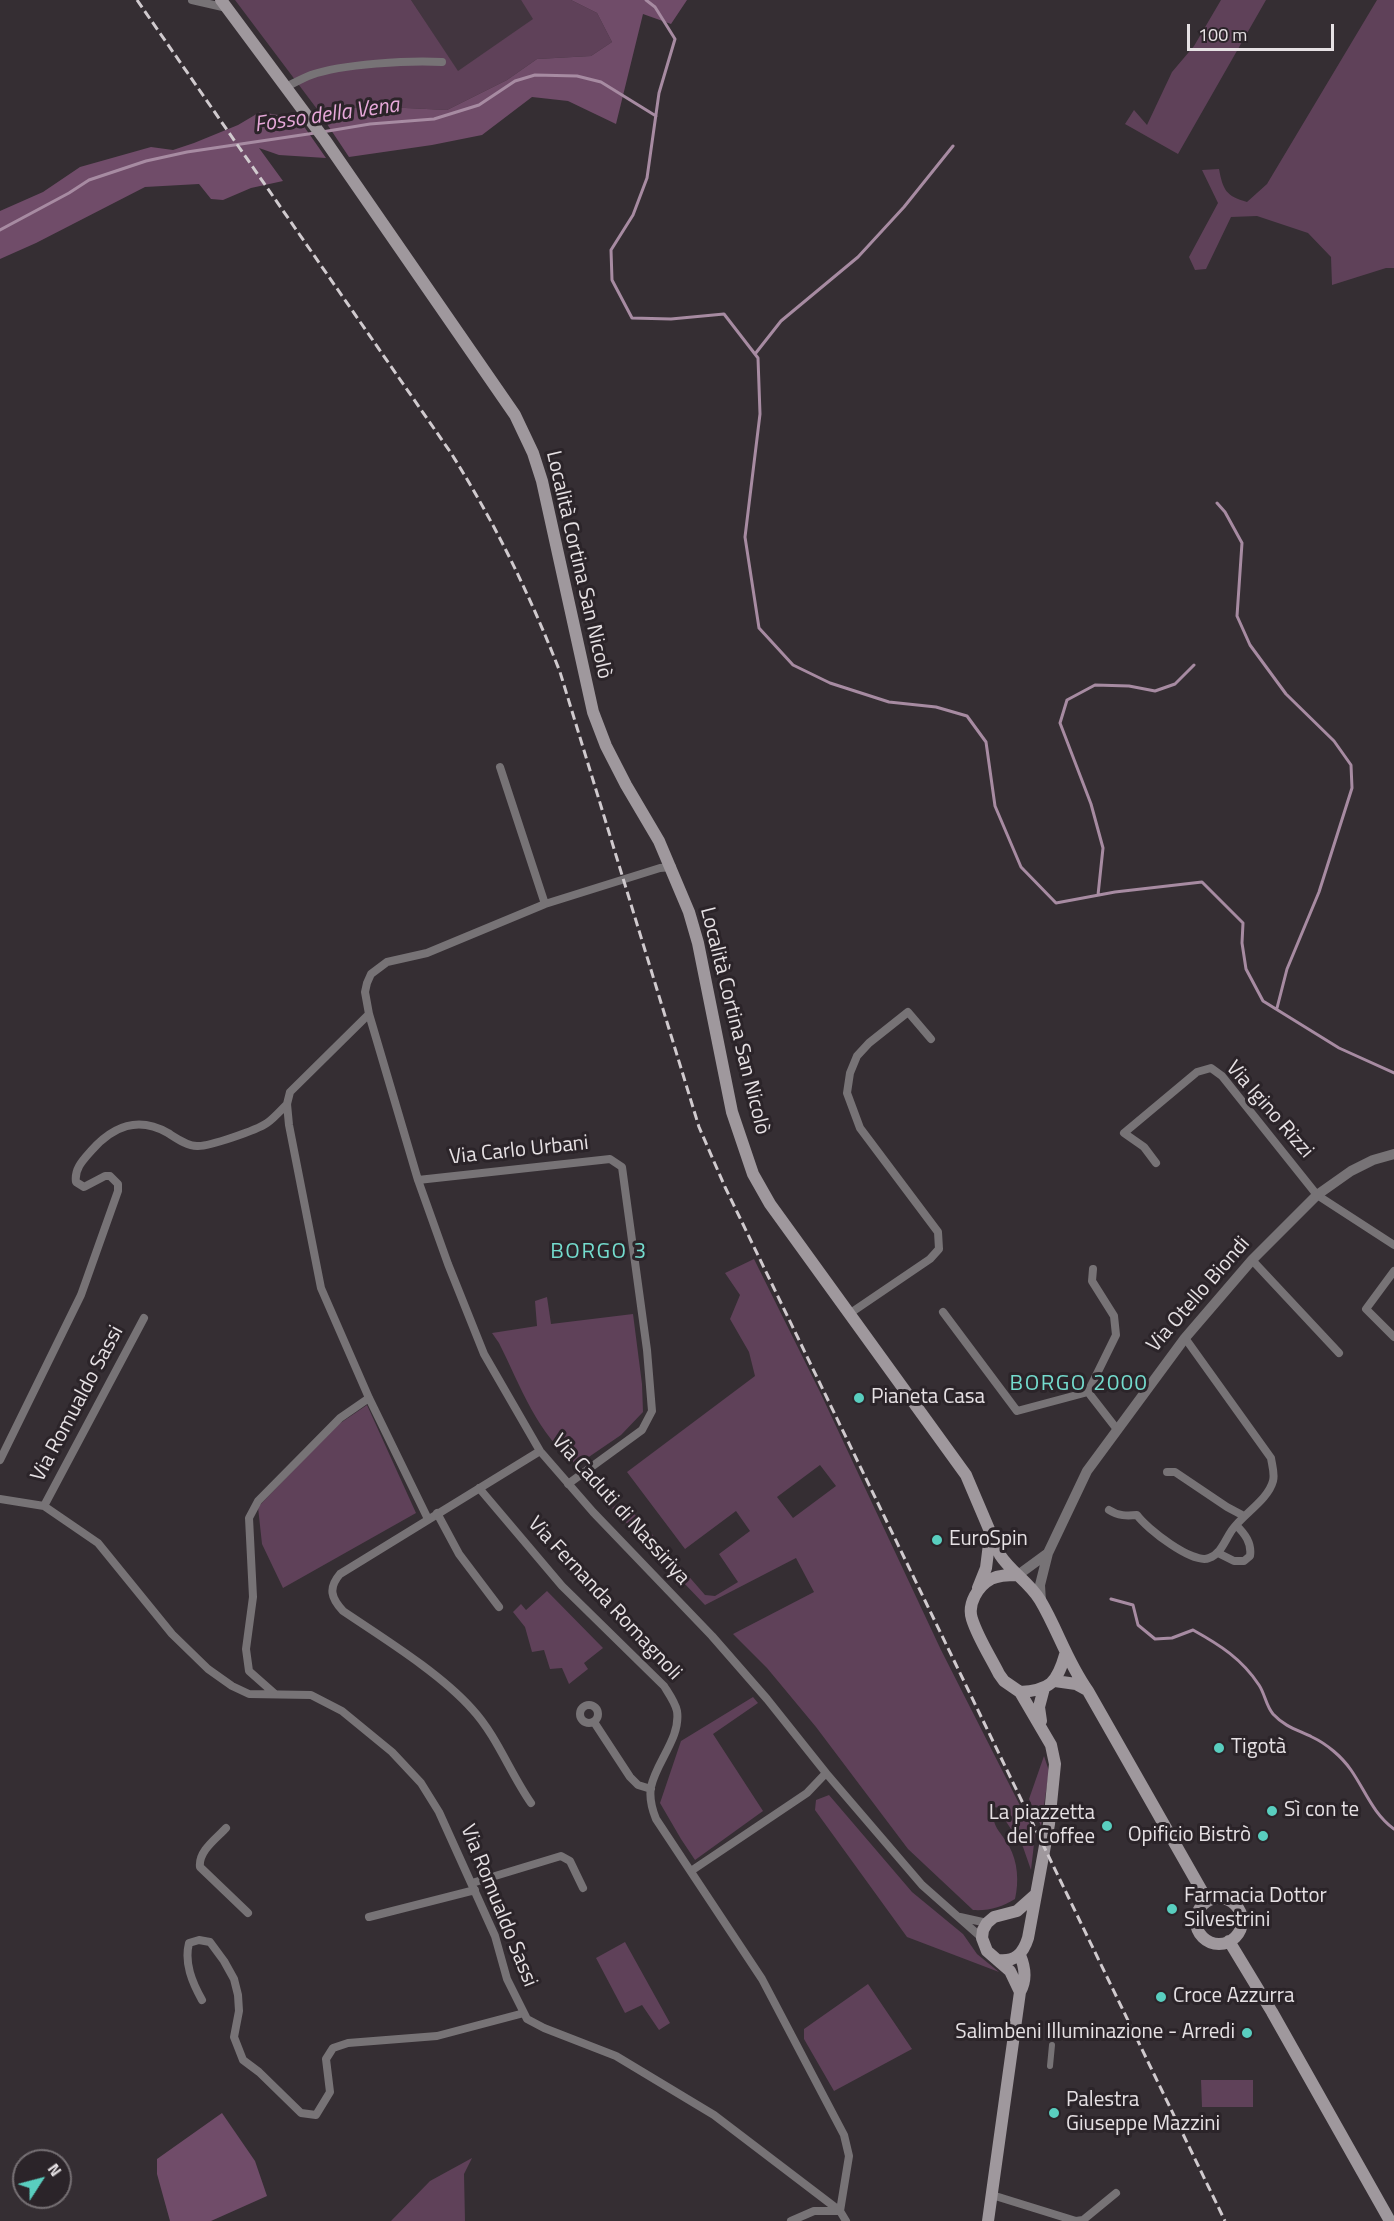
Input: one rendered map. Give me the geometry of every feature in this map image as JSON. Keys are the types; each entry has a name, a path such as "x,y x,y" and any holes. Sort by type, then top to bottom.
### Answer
{"main road":[{"name":"Località Cortina San Nicolò","path":"224,4 321,134 515,415 533,453 542,481 593,712 616,766 672,867 689,912 698,944 732,1112 753,1174 770,1204 966,1476 990,1534 1007,1566 1018,1575"},
{"name":"Località Cortina San Nicolò","path":"976,1593 986,1568 990,1534"},
{"path":"998,1959 1006,1960 1020,1955 1025,1949 1049,1824 1055,1764 1051,1745 1042,1728 1020,1692 1004,1681 999,1674 971,1617 971,1604 976,1593 991,1579 1004,1575 1018,1575 1041,1602 1065,1655 1088,1690 1207,1900"},
{"path":"1042,1728 1039,1707 1049,1685 1060,1673 1065,1655"},
{"path":"1020,1692 1049,1685 1076,1684 1088,1690"},
{"path":"1020,1992 1010,1971 987,1952 982,1938 987,1923 994,1917 1017,1911 1035,1895"},
{"path":"1229,1899 1239,1910 1242,1925 1237,1935 1229,1941 1215,1944 1208,1941 1198,1931 1196,1924 1198,1910 1207,1900 1229,1899"},
{"path":"1002,1914 1018,1918 1029,1934"},
{"path":"1229,1941 1272,2012 1390,2221"},
{"path":"987,2221 1020,1992 1024,1985 1025,1966 1020,1955"}],"street":[{"path":"192,0 224,4"},
{"path":"286,87 312,75 347,68 422,60 442,62"},
{"path":"500,767 545,904"},
{"name":"Via Caduti di Nassiriya","path":"672,867 660,868 545,904 427,953 387,962 371,974 365,992 369,1014 418,1180 448,1264 484,1354 540,1451 638,1561 712,1636 768,1699 826,1773 922,1885 982,1938"},
{"path":"849,1314 930,1259 939,1249 938,1232 860,1128 847,1093 850,1073 857,1056 869,1043 908,1012 931,1039"},
{"path":"369,1014 290,1092 287,1104 289,1125 321,1288 369,1398 428,1519"},
{"name":"Via Igino Rizzi","path":"1156,1163 1144,1147 1124,1134 1197,1072 1211,1068 1222,1076 1317,1195 1394,1245"},
{"path":"0,1460 81,1295 118,1191 115,1178 110,1176 105,1176 90,1185 79,1186 75,1175 77,1168 101,1140 119,1128 136,1123 161,1130 196,1146 214,1143 267,1124 287,1104"},
{"name":"Via Otello Biondi","path":"1041,1602 1040,1585 1048,1553 1087,1471 1116,1428 1185,1338 1252,1260 1317,1195 1351,1171 1373,1160 1394,1154"},
{"name":"Via Carlo Urbani","path":"418,1180 610,1159 622,1167 647,1350 652,1411 642,1430 568,1484"},
{"path":"1252,1260 1339,1353"},
{"path":"943,1312 1017,1411 1088,1392 1116,1335 1114,1316 1092,1281 1093,1269"},
{"path":"1394,1271 1366,1309 1394,1337"},
{"name":"Via Romualdo Sassi","path":"44,1506 144,1318"},
{"path":"1109,1510 1126,1516 1137,1515 1143,1524 1188,1555 1201,1560 1218,1553 1236,1525 1268,1492 1274,1480 1271,1458 1185,1338"},
{"path":"1088,1392 1116,1428"},
{"path":"275,1694 249,1671 246,1649 253,1597 249,1518 258,1501 340,1418 369,1398"},
{"path":"531,1803 489,1730 472,1709 434,1675 343,1611 334,1601 331,1592 334,1581 340,1574 540,1451"},
{"path":"1167,1472 1175,1472 1244,1516"},
{"name":"Via Fernanda Romagnoli","path":"479,1488 562,1586 664,1686 673,1700 677,1713 676,1728 651,1789"},
{"name":"Via Romualdo Sassi","path":"0,1499 44,1506 98,1543 172,1634 208,1669 232,1686 249,1694 311,1695 342,1711 393,1752 421,1783 440,1812 495,1936 507,1979 527,2019 616,2056 714,2115 840,2211 846,2221"},
{"path":"437,1513 459,1554 500,1607"},
{"path":"1218,1553 1234,1561 1244,1561 1250,1556 1248,1541 1236,1525"},
{"name":"Via Otello Biondi","path":"1018,1575 1048,1553"},
{"path":"594,1722 630,1777 638,1785 651,1789 651,1804 656,1819 762,1978 844,2135 849,2156 840,2211 814,2211 790,2221"},
{"path":"691,1872 807,1793 826,1773"},
{"path":"226,1828 204,1851 199,1860 200,1866 248,1912"},
{"path":"369,1917 473,1886 561,1856 570,1861 583,1888"},
{"name":"Via Caduti di Nassiriya","path":"960,1917 987,1923"},
{"path":"202,2000 193,1985 187,1954 189,1943 199,1940 210,1942 217,1949 234,1979 238,1995 238,2011 234,2037 243,2060 259,2072 301,2114 316,2115 330,2092 326,2059 333,2048 348,2043 437,2036 524,2013"},
{"path":"1050,2066 1052,2045"},
{"path":"992,2195 1076,2221 1083,2220 1116,2193"}],"shaded area":[{"path":"235,0 411,0 458,71 533,19 521,0 571,0 597,13 612,42 591,56 537,59 507,80 447,110 385,107 317,109"},
{"path":"411,0 521,0 534,19 458,72"},
{"path":"571,0 687,0 671,24 643,14 616,124 568,101 532,97 482,135 349,157 317,109 385,107 447,110 507,80 537,59 591,56 612,42 597,13"},
{"path":"1221,0 1266,0 1178,154 1125,124 1134,110 1147,125 1172,72 1194,46"},
{"path":"1377,0 1394,0 1394,268 1386,268 1332,285 1331,257 1308,233 1257,216 1231,217 1206,269 1195,270 1189,257 1218,203 1202,170 1219,169 1227,191 1234,197 1247,202 1267,184"},
{"path":"260,112 284,116 296,115 326,158 279,155 259,148 283,181 251,188 223,200 211,199 199,184 145,187 0,259 0,211 43,192 80,167 151,147 173,150 238,125"},
{"path":"754,1259 820,1392 941,1650 1035,1835 1031,1870 1023,1847 1003,1817 1002,1808 992,1807 995,1825 1012,1852 1017,1872 1015,1899 1005,1904 990,1909 973,1910 908,1849 816,1727 767,1668 733,1634 814,1592 796,1558 705,1605 612,1508 619,1503 630,1509 705,1595 715,1596 738,1582 719,1554 750,1531 736,1511 685,1549 627,1472 755,1376 749,1352 730,1319 740,1295 725,1273","holes":["820,1465 836,1486 793,1518 777,1497"]},
{"path":"547,1297 551,1324 633,1314 642,1384 643,1412 621,1435 577,1465 551,1440 541,1425 492,1333 537,1326 535,1301"},
{"path":"367,1405 416,1513 283,1588 262,1544 258,1507 336,1426"},
{"path":"547,1591 603,1648 584,1663 588,1669 569,1684 562,1668 550,1669 544,1650 532,1652 525,1627 513,1612 521,1604 526,1610"},
{"path":"753,1697 758,1703 713,1734 763,1811 695,1860 660,1803 681,1741"},
{"path":"1044,1756 1049,1771 1041,1826 1029,1799"},
{"path":"829,1795 912,1892 963,1934 977,1954 999,1972 907,1937 815,1810 816,1800"},
{"path":"625,1942 670,2023 659,2030 642,2005 625,2013 596,1958"},
{"path":"868,1984 912,2049 834,2091 804,2039 804,2029"},
{"path":"1201,2080 1253,2080 1253,2107 1202,2107"},
{"path":"222,2113 255,2161 267,2196 211,2221 170,2221 157,2174 157,2159"},
{"path":"472,2158 464,2174 465,2221 391,2221 430,2181"}],"waterway":[{"path":"646,0 655,7 675,39 659,93 647,178 633,215 611,250 612,280 632,318 671,319 724,314 758,358 760,414 745,537 759,628 793,665 830,683 889,702 936,707 967,716 986,742 995,806 1021,867 1056,903 1115,892 1202,882 1243,923 1242,943 1246,969 1263,1001 1339,1048 1394,1073"},
{"name":"Fosso della Vena","path":"322,132 370,124 434,119 479,105 515,81 535,75 577,76 601,82 656,116"},
{"name":"Fosso della Vena","path":"0,230 89,180 146,161 187,152 315,133"},
{"path":"755,354 781,321 858,257 904,207 953,146"},
{"path":"1217,503 1225,512 1242,543 1237,616 1250,645 1286,694 1334,741 1351,765 1352,788 1319,892 1287,969 1277,1008"},
{"path":"1098,895 1103,848 1091,804 1060,723 1067,700 1095,685 1129,686 1155,691 1175,684 1194,665"},
{"path":"1111,1599 1133,1605 1138,1625 1155,1639 1172,1638 1193,1630 1230,1653 1259,1685 1273,1714 1287,1725 1323,1743 1339,1756 1351,1770 1380,1816 1394,1829"}],"railway":[{"path":"137,0 451,453 511,560 560,672 699,1127 725,1187 1225,2221"}],"place":[{"name":"Pianeta Casa","path":"859,1398"},
{"name":"EuroSpin","path":"937,1540"},
{"name":"Tigotà","path":"1219,1748"},
{"name":"Sì con te","path":"1272,1811"},
{"name":"La piazzetta del Coffee","path":"1107,1826"},
{"name":"Opificio Bistrò","path":"1263,1836"},
{"name":"Farmacia Dottor Silvestrini","path":"1172,1909"},
{"name":"Croce Azzurra","path":"1161,1997"},
{"name":"Salimbeni Illuminazione - Arredi","path":"1247,2033"},
{"name":"Palestra Giuseppe Mazzini","path":"1054,2113"}],"district":[{"name":"BORGO 3","path":"599,1253"},
{"name":"BORGO 2000","path":"1079,1385"}]}
